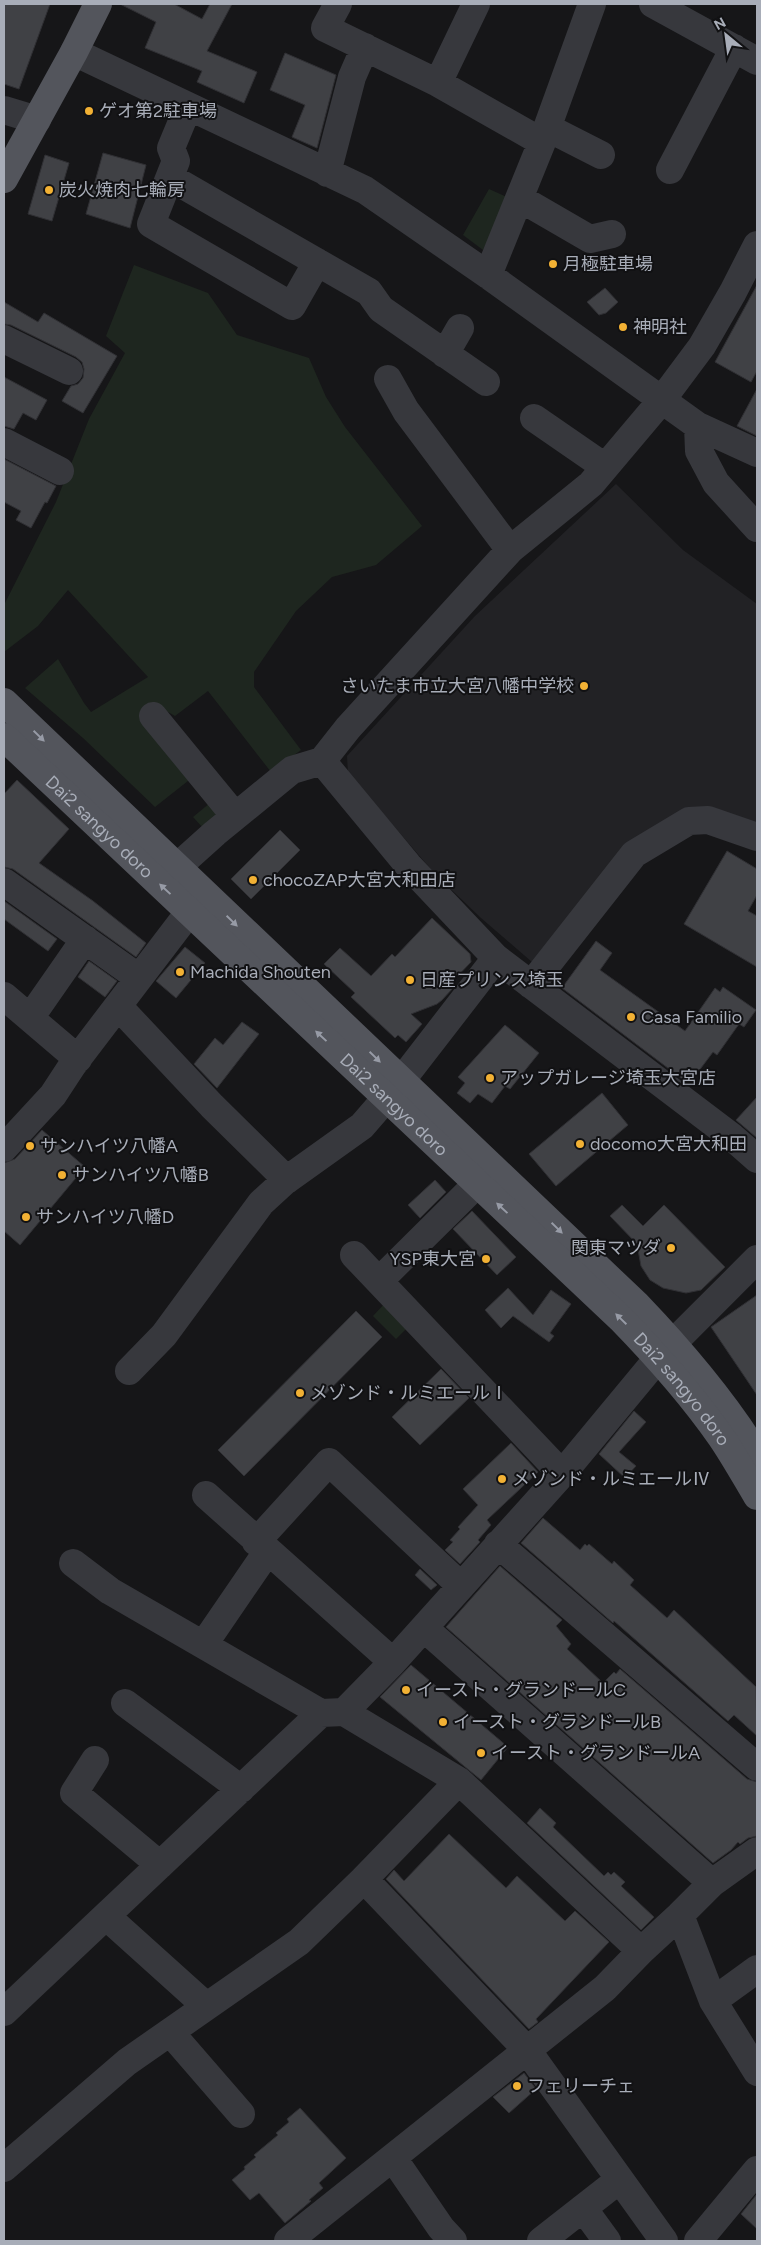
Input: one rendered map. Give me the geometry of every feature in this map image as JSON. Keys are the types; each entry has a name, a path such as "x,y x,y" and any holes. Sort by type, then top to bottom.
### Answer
{"main road":[{"path":"4,179 74,52 92,5"},
{"name":"Dai2 sangyo doro","path":"4,702 176,868 196,902"},
{"name":"Dai2 sangyo doro","path":"4,737 196,902 485,1176 637,1305 757,1496"},
{"name":"Dai2 sangyo doro","path":"666,1350 722,1404 757,1455"}],"street":[{"path":"338,4 324,28 365,46 545,135 600,155"},
{"path":"438,83 476,4"},
{"path":"488,276 521,199 592,4"},
{"path":"653,4 746,55 670,170"},
{"path":"328,173 352,77 365,46"},
{"path":"74,52 365,190 698,426 757,453"},
{"path":"188,107 172,148 176,161 171,178 151,224 292,306 317,262"},
{"path":"4,110 36,120"},
{"path":"171,178 369,292 381,309 486,382"},
{"path":"521,199 590,239 612,234"},
{"path":"176,868 235,816 292,770 322,761 348,728 510,550 590,484 662,401 702,346 734,292 757,245"},
{"path":"445,354 460,328"},
{"path":"4,339 69,370"},
{"path":"388,379 406,411 510,550"},
{"path":"534,418 605,467"},
{"path":"698,426 699,451 716,483 757,528"},
{"path":"4,442 60,471"},
{"path":"153,716 235,816"},
{"path":"322,761 408,865 496,958 732,1137 757,1159"},
{"path":"532,985 634,854 689,821 708,820 757,838"},
{"path":"4,882 139,978"},
{"path":"4,1148 53,1095 196,902"},
{"path":"30,1018 85,940"},
{"path":"129,1371 164,1335 261,1202 287,1180 362,1126 496,958"},
{"path":"4,996 78,1059"},
{"path":"118,1006 212,1106 287,1180"},
{"path":"379,1281 485,1176"},
{"path":"354,1255 562,1474"},
{"path":"4,2012 240,1789 393,1662 562,1474 666,1350 757,1259"},
{"path":"204,1644 262,1547 329,1462 461,1586"},
{"path":"206,1496 393,1662"},
{"path":"498,1544 757,1767"},
{"path":"73,1564 110,1591 204,1644 459,1781 641,1951"},
{"path":"424,1628 712,1883"},
{"path":"125,1703 240,1789"},
{"path":"95,1760 74,1793 160,1865"},
{"path":"4,2168 127,2062 299,1942 364,1879 459,1781"},
{"path":"288,2241 605,1988 712,1883 757,1851"},
{"path":"364,1879 527,2050 664,2241"},
{"path":"680,1915 712,2001 754,2061"},
{"path":"106,1916 206,2006"},
{"path":"712,2001 757,1969"},
{"path":"170,2032 241,2114"},
{"path":"393,2158 441,2228 453,2241"},
{"path":"698,2241 757,2170"},
{"path":"541,2241 620,2180"},
{"path":"583,2208 607,2241"}],"shaded area":[{"path":"489,189 509,198 483,250 463,235"},
{"path":"134,265 208,293 237,335 309,358 326,397 345,427 422,526 376,565 332,577 296,611 254,672 254,687 301,750 271,772 208,691 175,716 154,704 193,777 155,807 83,738 25,688 58,659 91,712 148,677 68,590 38,626 4,652 4,605 56,502 89,419 125,353 106,336"},
{"name":"さいたま市立大宮八幡中学校","path":"616,484 683,550 757,604 757,826 685,811 532,962 481,918 435,874 348,773 347,756 475,616"},
{"path":"216,798 225,809 203,828 193,817"},
{"path":"387,1301 411,1324 396,1339 373,1316"}],"building":[{"path":"4,4 50,4 19,89 4,84"},
{"path":"120,4 174,4 202,19 210,4 232,4 207,51 257,72 244,103 197,82 202,71 145,48 156,22"},
{"path":"285,53 336,75 317,148 292,137 305,105 270,90"},
{"path":"103,153 146,165 130,228 86,214"},
{"path":"45,155 69,163 52,221 28,214"},
{"path":"757,285 757,371 751,382 715,362"},
{"path":"605,288 618,302 606,313 599,315 587,302"},
{"path":"4,302 38,322 44,313 117,356 83,413 62,401 71,386 78,384 83,378 84,369 82,362 76,357 11,325 4,324"},
{"path":"4,377 47,400 36,420 23,413 14,429 4,426"},
{"path":"757,389 757,436 737,426"},
{"path":"4,459 56,486 31,528 16,520 21,511 4,502"},
{"path":"17,780 69,829 39,863 93,901 146,943 136,957 13,869 4,867 4,794"},
{"path":"280,830 300,850 251,899 231,879"},
{"path":"727,851 757,869 757,895 748,911 757,916 757,967 684,924"},
{"path":"4,901 57,939 48,951 4,919"},
{"name":"日産プリンス埼玉","path":"432,918 470,954 471,962 450,984 453,988 442,1000 437,1004 411,1014 422,1024 406,1042 398,1035 395,1038 351,997 355,993 324,964 340,948 371,976 392,954 395,957"},
{"name":"Casa Familio","path":"596,941 612,953 600,970 685,1031 715,988 720,992 723,987 756,1010 744,1027 739,1024 717,1055 713,1052 689,1084 562,988"},
{"name":"Machida Shouten","path":"185,947 205,963 176,998 156,981"},
{"path":"89,961 117,981 105,997 78,977"},
{"path":"242,1022 259,1034 217,1088 194,1064 215,1038 223,1045"},
{"path":"505,1025 539,1053 510,1089 505,1086 492,1103 478,1094 470,1103 457,1093 465,1083 458,1077"},
{"path":"602,1093 628,1125 556,1186 529,1154"},
{"path":"757,1097 757,1138 736,1120"},
{"path":"42,1130 85,1167 20,1245 4,1231 4,1163 15,1159"},
{"path":"435,1180 446,1192 420,1218 408,1205"},
{"name":"関東マツダ","path":"622,1205 643,1226 664,1205 725,1267 701,1290 686,1293 663,1288 650,1280 641,1266 637,1244 610,1216"},
{"path":"472,1211 516,1257 497,1275 453,1229"},
{"path":"508,1288 533,1315 551,1290 571,1304 550,1333 554,1336 549,1342 513,1316 501,1328 485,1310"},
{"path":"757,1295 757,1395 711,1327"},
{"name":"メゾンド・ルミエールⅠ","path":"356,1311 382,1337 244,1476 218,1450"},
{"path":"441,1369 469,1398 420,1445 392,1417"},
{"path":"634,1411 646,1422 619,1452 636,1466 625,1478 599,1454"},
{"name":"メゾンド・ルミエールⅣ","path":"511,1443 538,1472 487,1520 491,1525 478,1540 480,1542 460,1564 445,1550 453,1542 450,1540 460,1529 458,1527 478,1505 463,1489"},
{"path":"543,1518 580,1550 585,1544 587,1546 589,1544 612,1564 614,1561 634,1580 630,1585 667,1618 674,1610 756,1687 757,1736 734,1715 728,1721 521,1543"},
{"path":"500,1566 562,1620 556,1626 571,1644 567,1649 603,1683 620,1669 747,1779 757,1782 757,1836 748,1838 740,1844 738,1842 731,1850 713,1863 446,1627"},
{"path":"420,1569 437,1585 431,1590 415,1575"},
{"path":"411,1665 508,1747 481,1780 380,1697"},
{"path":"540,1808 556,1823 553,1827 604,1876 608,1872 611,1875 614,1872 625,1882 621,1886 654,1917 641,1930 527,1823"},
{"path":"449,1834 506,1888 517,1876 565,1921 575,1911 609,1942 536,2019 538,2022 529,2029 386,1879 394,1870 404,1881"},
{"path":"524,2073 536,2089 509,2113 493,2097"},
{"path":"300,2108 346,2158 319,2183 323,2188 309,2200 311,2201 285,2223 259,2193 250,2200 232,2180 256,2157 254,2155 278,2135 276,2133 289,2122 287,2119"},
{"path":"757,2194 757,2229 741,2214"}],"place":[{"name":"ゲオ第2駐車場","path":"89,111"},
{"name":"炭火焼肉七輪房","path":"49,190"},
{"name":"月極駐車場","path":"553,264"},
{"name":"神明社","path":"623,327"},
{"name":"さいたま市立大宮八幡中学校","path":"584,686"},
{"name":"chocoZAP大宮大和田店","path":"253,880"},
{"name":"Machida Shouten","path":"180,972"},
{"name":"日産プリンス埼玉","path":"410,980"},
{"name":"Casa Familio","path":"631,1017"},
{"name":"アップガレージ埼玉大宮店","path":"490,1078"},
{"name":"docomo大宮大和田","path":"580,1144"},
{"name":"サンハイツ八幡A","path":"30,1146"},
{"name":"サンハイツ八幡B","path":"62,1175"},
{"name":"サンハイツ八幡D","path":"26,1217"},
{"name":"関東マツダ","path":"671,1248"},
{"name":"YSP東大宮","path":"486,1259"},
{"name":"メゾンド・ルミエールⅠ","path":"300,1393"},
{"name":"メゾンド・ルミエールⅣ","path":"502,1479"},
{"name":"イースト・グランドールC","path":"406,1690"},
{"name":"イースト・グランドールB","path":"443,1722"},
{"name":"イースト・グランドールA","path":"481,1753"},
{"name":"フェリーチェ","path":"517,2086"}]}
